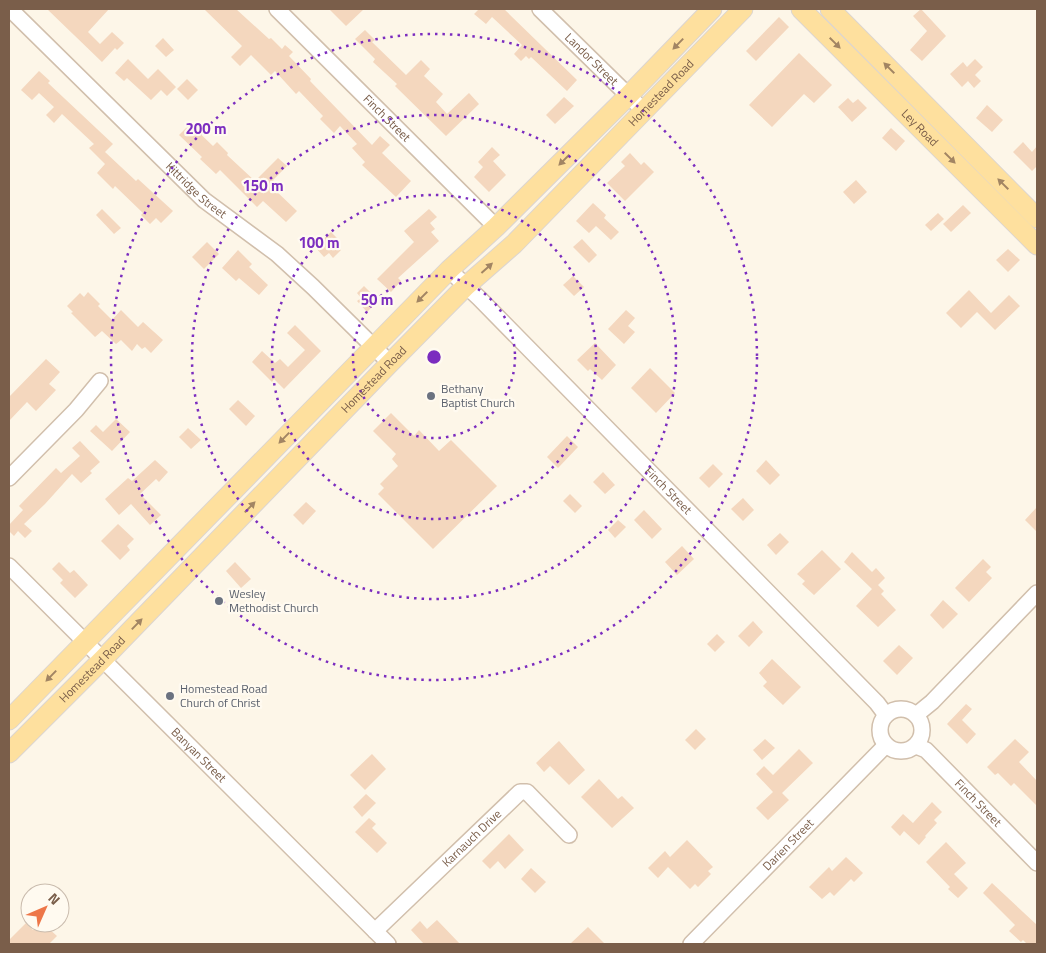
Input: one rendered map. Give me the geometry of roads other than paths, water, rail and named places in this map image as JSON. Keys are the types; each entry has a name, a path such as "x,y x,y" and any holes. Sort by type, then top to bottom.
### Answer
{"main road":[{"name":"Homestead Road","path":"9,720 449,270 496,227 628,96 712,9"},
{"name":"Homestead Road","path":"9,753 103,659 390,363 466,286 514,244 743,9"},
{"name":"Ley Road","path":"801,9 1037,245"},
{"name":"Ley Road","path":"830,9 1034,215"},
{"path":"929,137 944,124"},
{"path":"1017,225 1034,215"},
{"path":"303,418 320,435"},
{"path":"207,517 224,534"}],"street":[{"name":"Kittridge Street","path":"10,9 204,200 277,254 314,287 390,363"},
{"name":"Finch Street","path":"277,9 496,227"},
{"name":"Landor Street","path":"540,9 643,110"},
{"name":"Finch Street","path":"449,270 877,703 886,715"},
{"path":"9,478 76,410 100,381"},
{"name":"Banyan Street","path":"9,566 388,944"},
{"path":"916,715 932,702 1037,593"},
{"path":"904,709 916,715 920,720 922,734 916,746 904,752 891,749 886,745 882,740 880,727 886,715 891,711 904,709"},
{"name":"Darien Street","path":"691,944 886,745"},
{"name":"Finch Street","path":"916,746 926,750 1037,863"},
{"name":"Karnauch Drive","path":"375,932 520,792 527,792 569,835"}],"place":[{"name":"Bethany Baptist Church","path":"431,396"},
{"name":"Wesley Methodist Church","path":"219,601"},
{"name":"Homestead Road Church of Christ","path":"170,696"}]}
